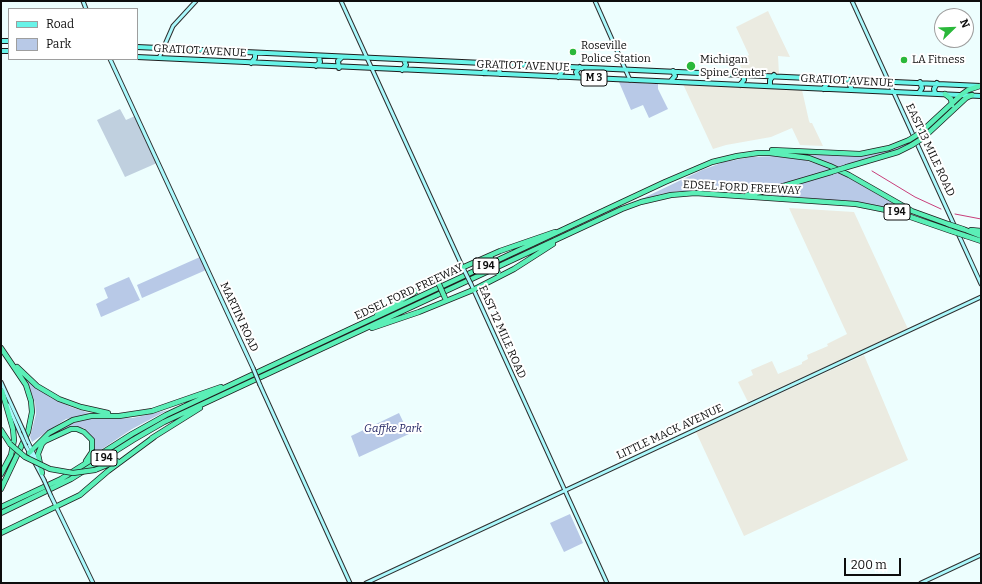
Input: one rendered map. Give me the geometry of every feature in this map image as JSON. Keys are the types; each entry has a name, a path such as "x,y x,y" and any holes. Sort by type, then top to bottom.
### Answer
{"highway":[{"path":"712,162 733,154 759,151 860,154 890,148 909,140 920,133 952,105 961,95 968,90 981,86"},
{"path":"945,94 951,99 952,105"},
{"path":"740,196 770,190 898,152 912,146 923,138 966,98 972,95"},
{"name":"EDSEL FORD FREEWAY","path":"1,507 76,470 151,423 606,211 665,182 712,162 758,153 809,158 843,172 912,211 963,229"},
{"name":"EDSEL FORD FREEWAY","path":"1,513 60,485 144,433 207,402 627,207 665,196 695,193 864,206 896,212 981,241"},
{"path":"366,322 417,290 489,257 606,211"},
{"path":"963,229 981,231"},
{"name":"I 94","path":"963,229 981,236"},
{"path":"356,333 392,322 473,290 573,232"},
{"path":"489,257 498,275"},
{"path":"439,281 447,299"},
{"path":"1,348 37,386 67,403 103,413 134,414"},
{"path":"1,489 28,432 32,412 27,388 9,358"},
{"path":"30,451 49,433 73,420 91,416 134,414 161,409 249,377"},
{"path":"1,391 13,429 14,440 11,455 1,474"},
{"path":"1,430 10,444 25,457 50,469 73,473 95,470 116,462 207,402"},
{"path":"42,473 38,454 42,444 52,437 74,429 87,433 92,440 93,447 88,459 76,470"},
{"path":"1,533 80,495 113,467 154,437"}],"main road":[{"path":"159,58 173,26 196,1"},
{"name":"EAST 12 MILE ROAD","path":"341,1 607,583"},
{"path":"594,1 626,68 630,80"},
{"name":"EAST 13 MILE ROAD","path":"852,1 981,284"},
{"name":"GRATIOT AVENUE","path":"138,47 404,60 888,80 981,86"},
{"path":"251,63 255,58 255,53"},
{"path":"268,64 268,58 273,54"},
{"path":"316,66 320,62 319,56"},
{"name":"GRATIOT AVENUE","path":"138,57 339,68 371,68 696,82 981,96"},
{"path":"339,68 338,61 342,57"},
{"name":"MARTIN ROAD","path":"110,60 350,583"},
{"path":"402,70 406,65 404,60"},
{"path":"419,70 418,66 422,60"},
{"path":"483,74 487,68 486,63"},
{"path":"500,74 499,69 502,64"},
{"path":"558,76 562,72 561,66"},
{"path":"578,77 576,72 580,67"},
{"path":"671,81 675,76 674,71"},
{"path":"696,82 695,77 700,72"},
{"path":"740,85 744,80 743,74"},
{"path":"770,86 770,80 774,75"},
{"path":"823,88 827,84 826,78"},
{"path":"852,90 850,85 854,79"},
{"path":"919,93 922,88 920,82"},
{"path":"935,93 934,89 937,83"},
{"name":"LITTLE MACK AVENUE","path":"366,583 981,297"},
{"path":"1,382 23,430 30,451 93,583"},
{"path":"1,391 26,446 42,473 44,480"},
{"path":"921,583 981,555"}],"shaded area":[{"path":"768,11 790,57 778,56 779,74 743,72 738,61 749,55 736,27"},
{"path":"683,84 802,90 809,121 812,123 823,146 800,145 792,128 771,137 726,145 713,149"},
{"path":"120,109 126,120 135,116 157,163 125,177 97,120"},
{"path":"789,208 854,212 908,329 748,402 738,382 753,375 751,370 772,361 778,374 802,364 802,362 808,359 807,355 828,346 827,344 847,334"},
{"path":"864,355 908,460 744,536 696,432"}],"green space":[{"path":"619,82 658,84 658,89 668,109 649,118 643,105 631,110"},
{"path":"910,142 911,144 893,151 840,167 802,154 861,155 894,149"},
{"path":"774,156 801,159 833,169 773,188 755,191 679,191 661,194 635,202 702,170 724,162 751,157"},
{"path":"839,172 904,210 904,212 864,203 761,194"},
{"path":"200,257 206,270 142,298 137,285"},
{"path":"129,277 140,300 101,317 96,304 108,298 104,288"},
{"path":"27,380 51,398 92,414 66,419 32,442 30,437 36,414 35,403"},
{"path":"168,410 132,429 93,455 95,446 94,439 84,428 71,427 50,436 70,424 88,419 133,418"},
{"name":"Gaffke Park","path":"399,413 409,434 359,457 351,436"},
{"path":"570,514 583,543 564,552 550,523"}],"waterway":[{"path":"872,171 915,197 941,209"},
{"path":"955,214 981,219"}],"place":[{"name":"Roseville Police Station","path":"573,52"},
{"name":"LA Fitness","path":"904,60"},
{"name":"Michigan Spine Center","path":"691,66"}]}
